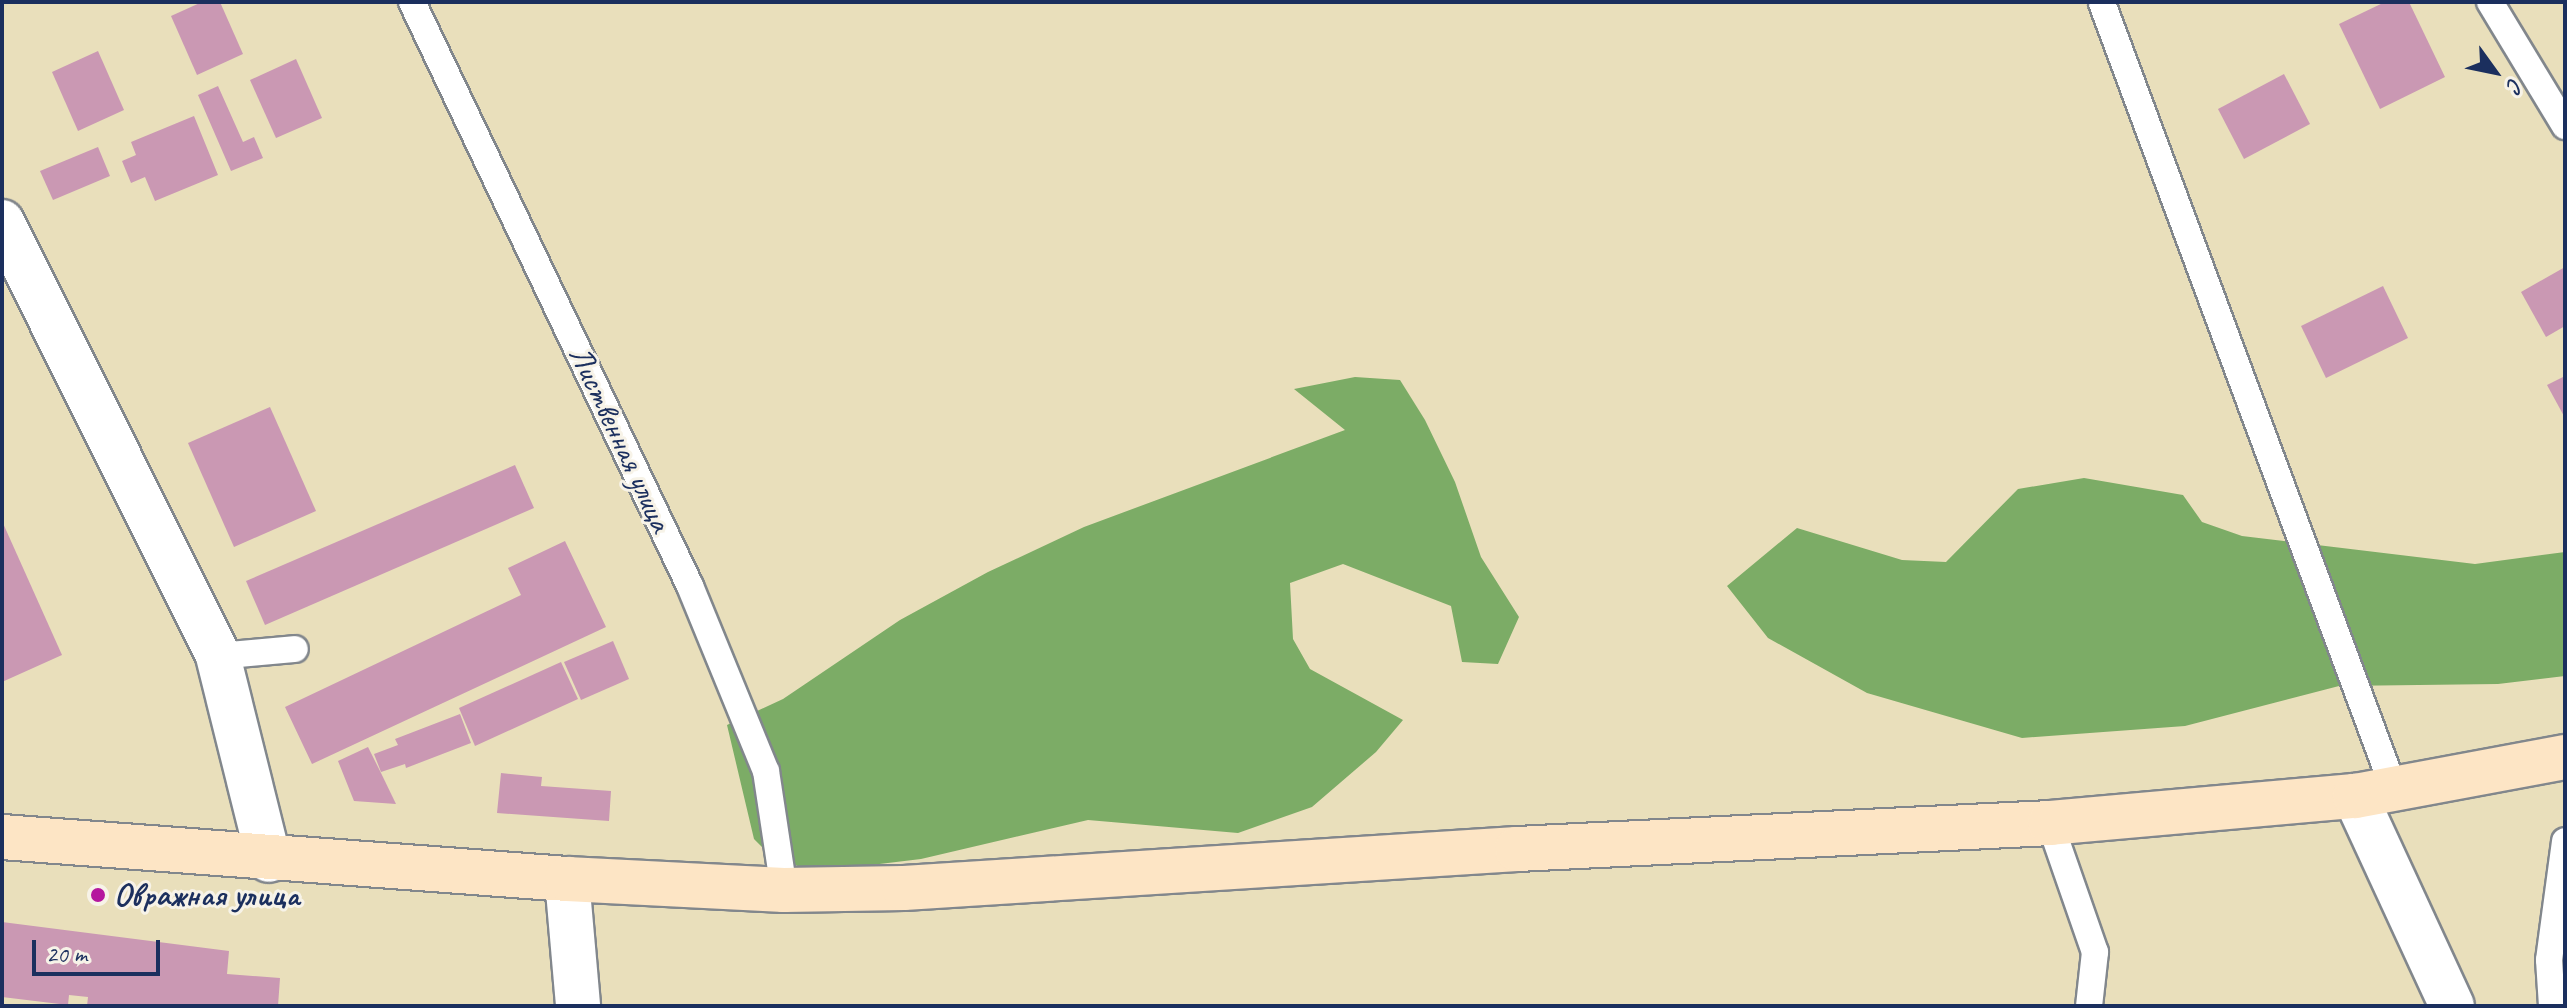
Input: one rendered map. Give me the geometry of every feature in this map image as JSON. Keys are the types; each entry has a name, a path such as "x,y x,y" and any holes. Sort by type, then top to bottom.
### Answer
{"street":[{"path":"2,222 218,656 269,860"},
{"path":"2,837 269,860 567,879 784,890 904,888 1485,851 2050,823 2374,792 2564,767"},
{"path":"2374,792 2452,1006"},
{"path":"567,879 578,1006"}],"lane":[{"name":"Лиственная улица","path":"412,2 690,586 766,771 784,890"},
{"path":"2490,2 2565,126"},
{"path":"2102,3 2374,792"},
{"path":"218,656 295,649"},
{"path":"2050,823 2095,952 2089,1006"},
{"path":"2552,1006 2549,960 2565,841"}],"green space":[{"path":"1355,377 1400,380 1425,420 1455,482 1481,557 1519,617 1498,664 1462,662 1451,606 1343,564 1290,583 1293,639 1310,669 1403,720 1376,752 1312,807 1238,833 1088,820 921,859 813,872 770,855 754,839 727,725 783,699 900,620 988,572 1084,527 1345,430 1294,389"},
{"path":"2084,478 2183,495 2202,522 2242,536 2475,564 2565,552 2565,676 2498,684 2339,686 2185,726 2022,738 1867,693 1768,638 1727,586 1797,528 1902,560 1946,562 2018,489"}],"building":[{"path":"202,2 220,2 243,54 197,75 171,16"},
{"path":"2385,2 2409,2 2445,77 2380,109 2339,24"},
{"path":"98,51 124,110 78,131 52,72"},
{"path":"296,59 322,118 276,138 250,80"},
{"path":"2284,74 2310,124 2244,159 2218,109"},
{"path":"218,86 243,142 254,137 263,158 231,171 198,95"},
{"path":"194,116 218,175 155,201 145,177 131,183 122,161 136,155 131,142"},
{"path":"98,147 110,176 53,200 40,171"},
{"path":"2565,267 2565,326 2546,337 2521,292"},
{"path":"2383,286 2408,338 2326,378 2301,326"},
{"path":"2565,376 2565,418 2547,385"},
{"path":"270,407 316,511 234,547 188,443"},
{"path":"515,465 534,508 265,625 246,581"},
{"path":"2,521 62,655 2,682"},
{"path":"565,541 606,627 312,764 285,707 521,595 508,568"},
{"path":"613,641 629,679 581,700 564,662"},
{"path":"561,662 578,699 475,746 459,708"},
{"path":"460,714 471,743 406,768 405,764 381,772 374,754 398,745 395,739"},
{"path":"368,747 396,804 354,801 338,761"},
{"path":"501,773 542,777 541,786 611,791 609,821 497,813"},
{"path":"2,922 229,951 227,974 280,978 278,1006 87,1006 88,997 69,995 68,1005 2,997"}],"place":[{"name":"Овражная улица","path":"98,895"}]}
